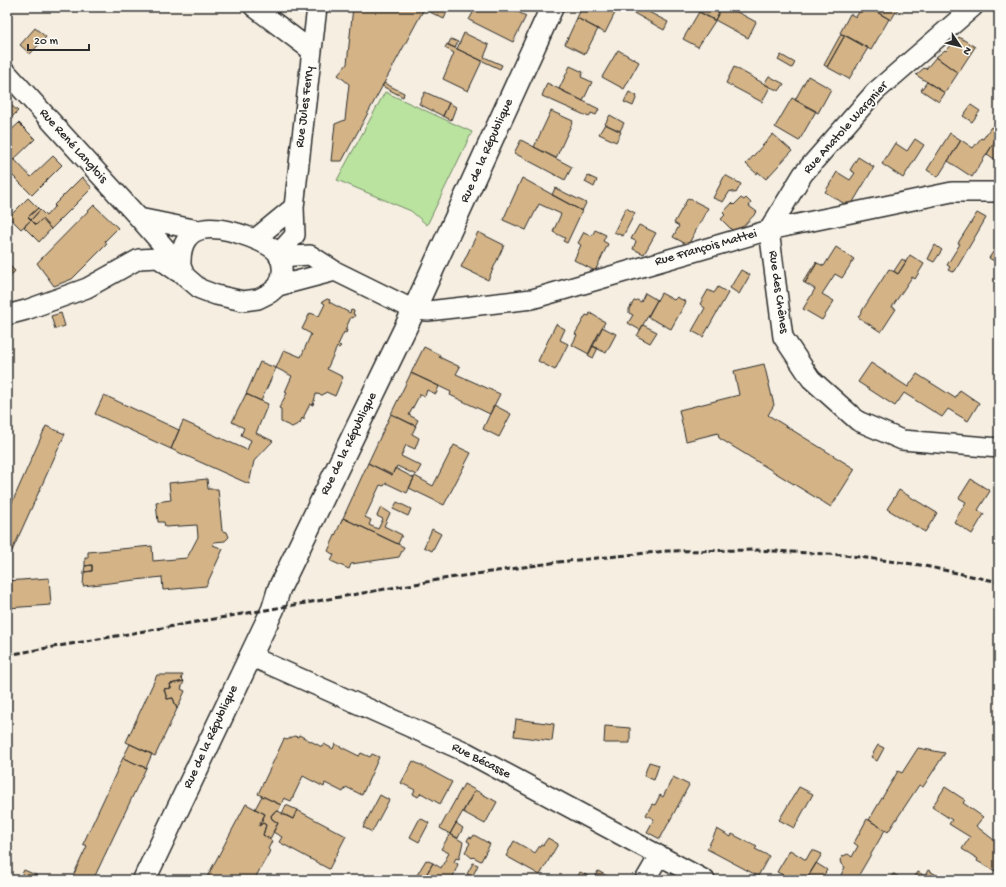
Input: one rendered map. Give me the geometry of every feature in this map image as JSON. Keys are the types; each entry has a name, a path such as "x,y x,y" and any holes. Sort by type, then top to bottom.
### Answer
{"main road":[{"name":"Rue de la République","path":"144,880 273,609 279,589 414,310 552,7"}],"street":[{"path":"254,7 312,51"},
{"name":"Rue Jules Ferry","path":"279,256 295,235 294,207 318,7"},
{"name":"Rue Anatole Wargnier","path":"770,230 802,174 875,92 973,7"},
{"name":"Rue René Langlois","path":"7,73 139,218 200,289 216,295 243,301 258,299 270,294 278,286 335,271"},
{"name":"Rue François Mattei","path":"414,310 428,311 532,299 770,230 952,192 999,192"},
{"path":"255,239 294,207"},
{"path":"139,218 198,230 210,227 232,230 255,239 272,248 279,256 282,268 281,280 278,286"},
{"path":"183,271 180,254 186,240 198,230"},
{"name":"Rue des Chênes","path":"770,230 783,337 810,379 858,421 902,440 999,448"},
{"path":"279,256 310,255 335,271 414,310"},
{"path":"7,315 26,310 87,288 139,259 158,258 183,271"},
{"name":"Rue Bécasse","path":"250,656 466,752 705,880"},
{"path":"645,880 659,856"}],"green space":[{"path":"385,92 472,132 427,225 411,211 337,180"}],"building":[{"path":"353,7 425,7 342,161 331,161 335,124 345,120 349,84 338,75 347,64"},
{"path":"425,7 449,7 444,19 424,9"},
{"path":"476,7 508,7 526,16 513,42 469,20"},
{"path":"582,7 618,7 605,33 577,18"},
{"path":"623,7 639,7 668,22 664,30"},
{"path":"690,7 722,7 715,20"},
{"path":"722,7 728,7 756,22 748,38 715,20"},
{"path":"862,7 868,7 889,19 871,50 840,33 850,14 856,17"},
{"path":"868,7 899,7 891,20"},
{"path":"699,12 715,21 698,47 683,39"},
{"path":"577,18 598,29 585,54 565,44"},
{"path":"35,28 46,37 30,54 20,45"},
{"path":"464,33 489,45 484,57 502,65 500,69 457,49"},
{"path":"841,34 845,35 827,67 824,65"},
{"path":"845,35 868,48 849,79 827,67"},
{"path":"959,37 975,47 958,73 936,57 945,50 946,51"},
{"path":"451,39 458,42 455,48 448,45"},
{"path":"447,44 482,61 468,91 443,79 454,53 445,48"},
{"path":"618,50 639,62 624,89 602,77"},
{"path":"781,55 795,63 792,68 778,60"},
{"path":"936,57 958,73 945,93 916,75 924,68 926,69"},
{"path":"570,66 583,72 581,77 592,82 583,101 559,89"},
{"path":"734,67 770,87 762,102 726,83"},
{"path":"769,76 784,84 779,91 764,84"},
{"path":"808,76 831,89 818,113 795,100"},
{"path":"927,82 945,93 939,102 921,90"},
{"path":"384,83 404,93 403,97 382,86"},
{"path":"547,83 599,109 596,115 591,113 589,117 542,96"},
{"path":"425,92 449,103 443,116 419,104"},
{"path":"629,92 637,96 633,106 624,102"},
{"path":"792,98 816,111 799,141 775,127"},
{"path":"7,102 18,111 7,122"},
{"path":"449,103 456,107 451,120 443,116"},
{"path":"971,105 980,111 972,122 963,116"},
{"path":"551,111 573,121 556,158 534,147"},
{"path":"610,115 624,123 620,131 605,124"},
{"path":"19,123 35,139 7,166 7,134"},
{"path":"605,124 621,132 616,142 599,134"},
{"path":"991,127 999,131 999,135 972,177 948,161 961,140 973,148 981,138 983,139"},
{"path":"950,133 961,140 938,177 927,170"},
{"path":"773,134 792,151 766,179 758,172 757,174 746,164"},
{"path":"999,135 999,162 987,154"},
{"path":"915,139 924,145 903,178 882,164 895,143 907,151"},
{"path":"521,140 572,167 565,180 514,153"},
{"path":"53,156 62,165 32,195 7,170 7,166 14,159 31,177"},
{"path":"858,157 874,167 850,207 825,192 837,172 850,180 855,173 850,170"},
{"path":"725,175 741,184 736,193 730,191 723,202 713,198"},
{"path":"588,176 597,180 594,187 585,182"},
{"path":"82,177 92,188 51,229 42,219 36,225 31,220 40,210 46,216 55,206 54,205"},
{"path":"522,178 582,211 567,243 563,241 565,238 553,232 561,214 539,204 526,230 503,220"},
{"path":"555,188 586,203 582,211 552,195"},
{"path":"28,198 38,208 28,217 31,220 21,229 9,217"},
{"path":"688,198 708,208 688,245 673,237 679,226 674,223"},
{"path":"741,198 744,200 746,198 751,203 749,206 757,212 736,234 721,219 725,215 723,213 732,203 734,205"},
{"path":"94,205 118,228 105,241 107,244 72,279 54,286 37,263"},
{"path":"38,208 40,210 31,220 28,217"},
{"path":"626,208 635,213 623,236 614,232"},
{"path":"977,213 986,218 955,271 952,272 948,270 950,267 947,265 960,244 958,243"},
{"path":"42,219 51,229 39,242 24,227 31,220 36,225"},
{"path":"639,225 656,233 644,254 633,249 636,241 631,239"},
{"path":"595,230 606,235 603,241 608,244 595,271 574,260 581,245 578,243 584,232 592,236"},
{"path":"478,232 504,245 488,280 461,267"},
{"path":"935,245 942,250 934,262 928,259"},
{"path":"836,247 854,259 842,278 835,274 822,294 834,301 822,320 803,309 815,289 805,283 817,263 824,266"},
{"path":"995,249 999,252 999,264 989,258"},
{"path":"910,255 924,264 915,279 912,277 892,307 896,309 881,332 858,317 889,269 898,274"},
{"path":"902,259 906,262 898,274 894,271"},
{"path":"816,262 817,263 805,283 803,282"},
{"path":"7,263 15,271 7,280"},
{"path":"741,270 750,275 739,294 730,288"},
{"path":"718,287 728,293 703,337 692,331 705,308 700,304 708,290 714,293"},
{"path":"645,293 657,300 640,330 628,323 633,315 629,313 629,309 634,301 637,300 641,302"},
{"path":"661,293 674,300 677,297 686,302 671,329 648,317"},
{"path":"327,299 330,300 329,302 350,313 351,310 354,311 353,314 355,315 353,318 351,317 345,330 347,330 346,333 344,332 338,345 341,346 339,348 337,347 327,369 343,377 335,396 326,392 323,395 316,394 313,405 310,404 304,416 304,420 302,418 300,423 292,427 281,422 281,409 279,408 287,393 285,392 292,376 276,368 284,350 301,357 311,334 302,329 310,313 319,316 325,304 322,302"},
{"path":"61,313 65,326 55,329 51,316"},
{"path":"590,313 605,322 589,354 572,345 577,335 575,334 586,315 589,316"},
{"path":"556,324 565,329 560,340 568,344 555,370 538,361"},
{"path":"643,325 657,332 650,343 637,336"},
{"path":"602,327 616,334 606,353 592,346"},
{"path":"592,346 598,348 593,358 588,355"},
{"path":"424,347 440,355 439,357 460,367 456,374 500,394 490,414 450,395 451,392 411,373"},
{"path":"260,362 276,368 261,401 246,394"},
{"path":"871,363 908,387 917,374 955,398 960,390 979,403 968,421 948,409 942,417 904,393 895,406 858,382"},
{"path":"764,364 774,405 768,415 855,469 831,507 719,438 718,433 686,441 679,410 739,395 734,371"},
{"path":"411,373 439,386 436,394 427,390 425,396 420,394 409,415 418,420 415,426 391,414"},
{"path":"246,394 268,404 256,433 273,441 254,461 249,484 171,449 183,421 247,450 251,440 241,435 244,428 232,422"},
{"path":"104,395 179,430 171,449 95,414"},
{"path":"494,405 511,414 499,437 483,429"},
{"path":"391,414 416,426 412,434 419,438 415,449 406,445 401,456 421,466 416,475 397,466 392,475 368,463"},
{"path":"46,426 65,434 12,551 7,549 7,514"},
{"path":"454,445 471,453 444,505 409,488 415,476 433,486"},
{"path":"368,463 392,475 395,468 414,478 407,493 386,483 384,486 380,485 365,517 371,520 369,525 378,529 383,519 377,516 381,507 390,513 384,526 402,535 398,544 343,518"},
{"path":"207,479 208,489 218,489 222,531 227,532 229,537 225,541 214,542 213,545 223,549 206,586 163,590 162,577 83,586 84,572 92,571 92,565 85,566 85,558 88,558 88,552 152,546 153,561 187,558 198,537 197,525 165,527 164,522 158,522 156,502 171,500 169,483"},
{"path":"971,479 990,491 978,510 984,514 972,534 954,522 966,502 959,498"},
{"path":"899,490 937,513 925,532 887,509"},
{"path":"397,502 411,509 408,516 393,509"},
{"path":"343,518 404,547 399,557 351,564 349,569 331,561 334,555 328,551"},
{"path":"432,529 441,534 432,551 424,547"},
{"path":"92,565 92,571 84,572 85,566"},
{"path":"49,578 51,605 7,608 7,581"},
{"path":"157,675 183,675 181,678 184,681 170,684 171,688 164,689 167,699 173,698 177,709 155,756 126,742"},
{"path":"184,681 181,689 185,691 177,709 173,698 167,699 164,689 171,688 170,684"},
{"path":"516,719 554,724 552,741 514,736"},
{"path":"605,726 630,728 630,743 604,743"},
{"path":"299,735 322,747 324,744 333,749 335,744 359,756 361,753 370,757 372,754 379,757 362,795 346,787 343,792 325,783 324,787 303,776 291,801 284,798 281,805 258,794 284,739 287,740 294,736 298,737"},
{"path":"130,744 152,754 146,768 123,758"},
{"path":"878,745 884,748 877,761 871,757"},
{"path":"918,748 945,753 923,787 919,785 888,832 869,820 898,771 902,773"},
{"path":"123,758 146,768 93,880 71,880 87,846 83,844"},
{"path":"413,761 452,782 440,804 421,793 418,797 413,794 415,790 401,783"},
{"path":"649,762 659,765 654,780 644,776"},
{"path":"673,777 689,785 660,839 647,832 654,819 646,815 652,804 655,805 660,795 663,797"},
{"path":"464,784 475,790 450,834 440,828"},
{"path":"799,787 813,794 794,828 779,820"},
{"path":"945,787 965,800 963,803 983,817 976,826 999,844 999,873 977,861 978,859 962,849 970,837 949,824 952,820 932,807"},
{"path":"475,790 497,802 485,824 463,812"},
{"path":"380,795 389,800 372,832 363,827"},
{"path":"262,796 281,805 278,811 274,812 271,816 272,819 278,823 270,839 263,835 266,825 263,823 259,826 265,814 255,809"},
{"path":"246,804 265,814 259,826 263,823 266,825 263,835 272,841 268,849 270,851 254,880 206,879"},
{"path":"286,805 297,810 293,819 282,814"},
{"path":"297,810 346,836 329,869 279,842 282,837 273,832 278,823 272,819 271,816 274,812 278,811 293,819"},
{"path":"420,818 429,823 419,842 410,837"},
{"path":"867,819 885,830 856,880 846,880 840,877 845,867 841,864 840,860 843,856 848,854 852,857 858,846 854,843"},
{"path":"456,823 463,828 458,838 450,834"},
{"path":"717,829 731,837 732,834 757,847 755,849 769,856 758,876 707,849"},
{"path":"450,834 463,842 459,859 456,858 454,862 458,864 452,879 423,880 433,863 441,868 449,853 441,849"},
{"path":"474,835 490,844 481,861 473,857 472,858 465,852 470,843 467,841 469,837 472,838"},
{"path":"548,838 558,844 540,875 506,856 514,841 535,853 541,844 543,845"},
{"path":"790,850 806,860 811,851 822,854 806,880 792,880 777,872"},
{"path":"426,860 433,863 423,880 414,880"},
{"path":"473,863 478,865 472,877 467,874"},
{"path":"816,863 827,870 821,880 806,880"},
{"path":"24,870 38,876 36,880 19,880"},
{"path":"928,870 945,880 913,880 918,872 925,876"},
{"path":"598,871 614,880 593,880"},
{"path":"580,872 594,879 576,880"},
{"path":"894,874 903,880 889,880"}],"railway":[{"path":"7,655 449,578 558,562 667,551 757,550 844,555 920,565 999,582"}]}
